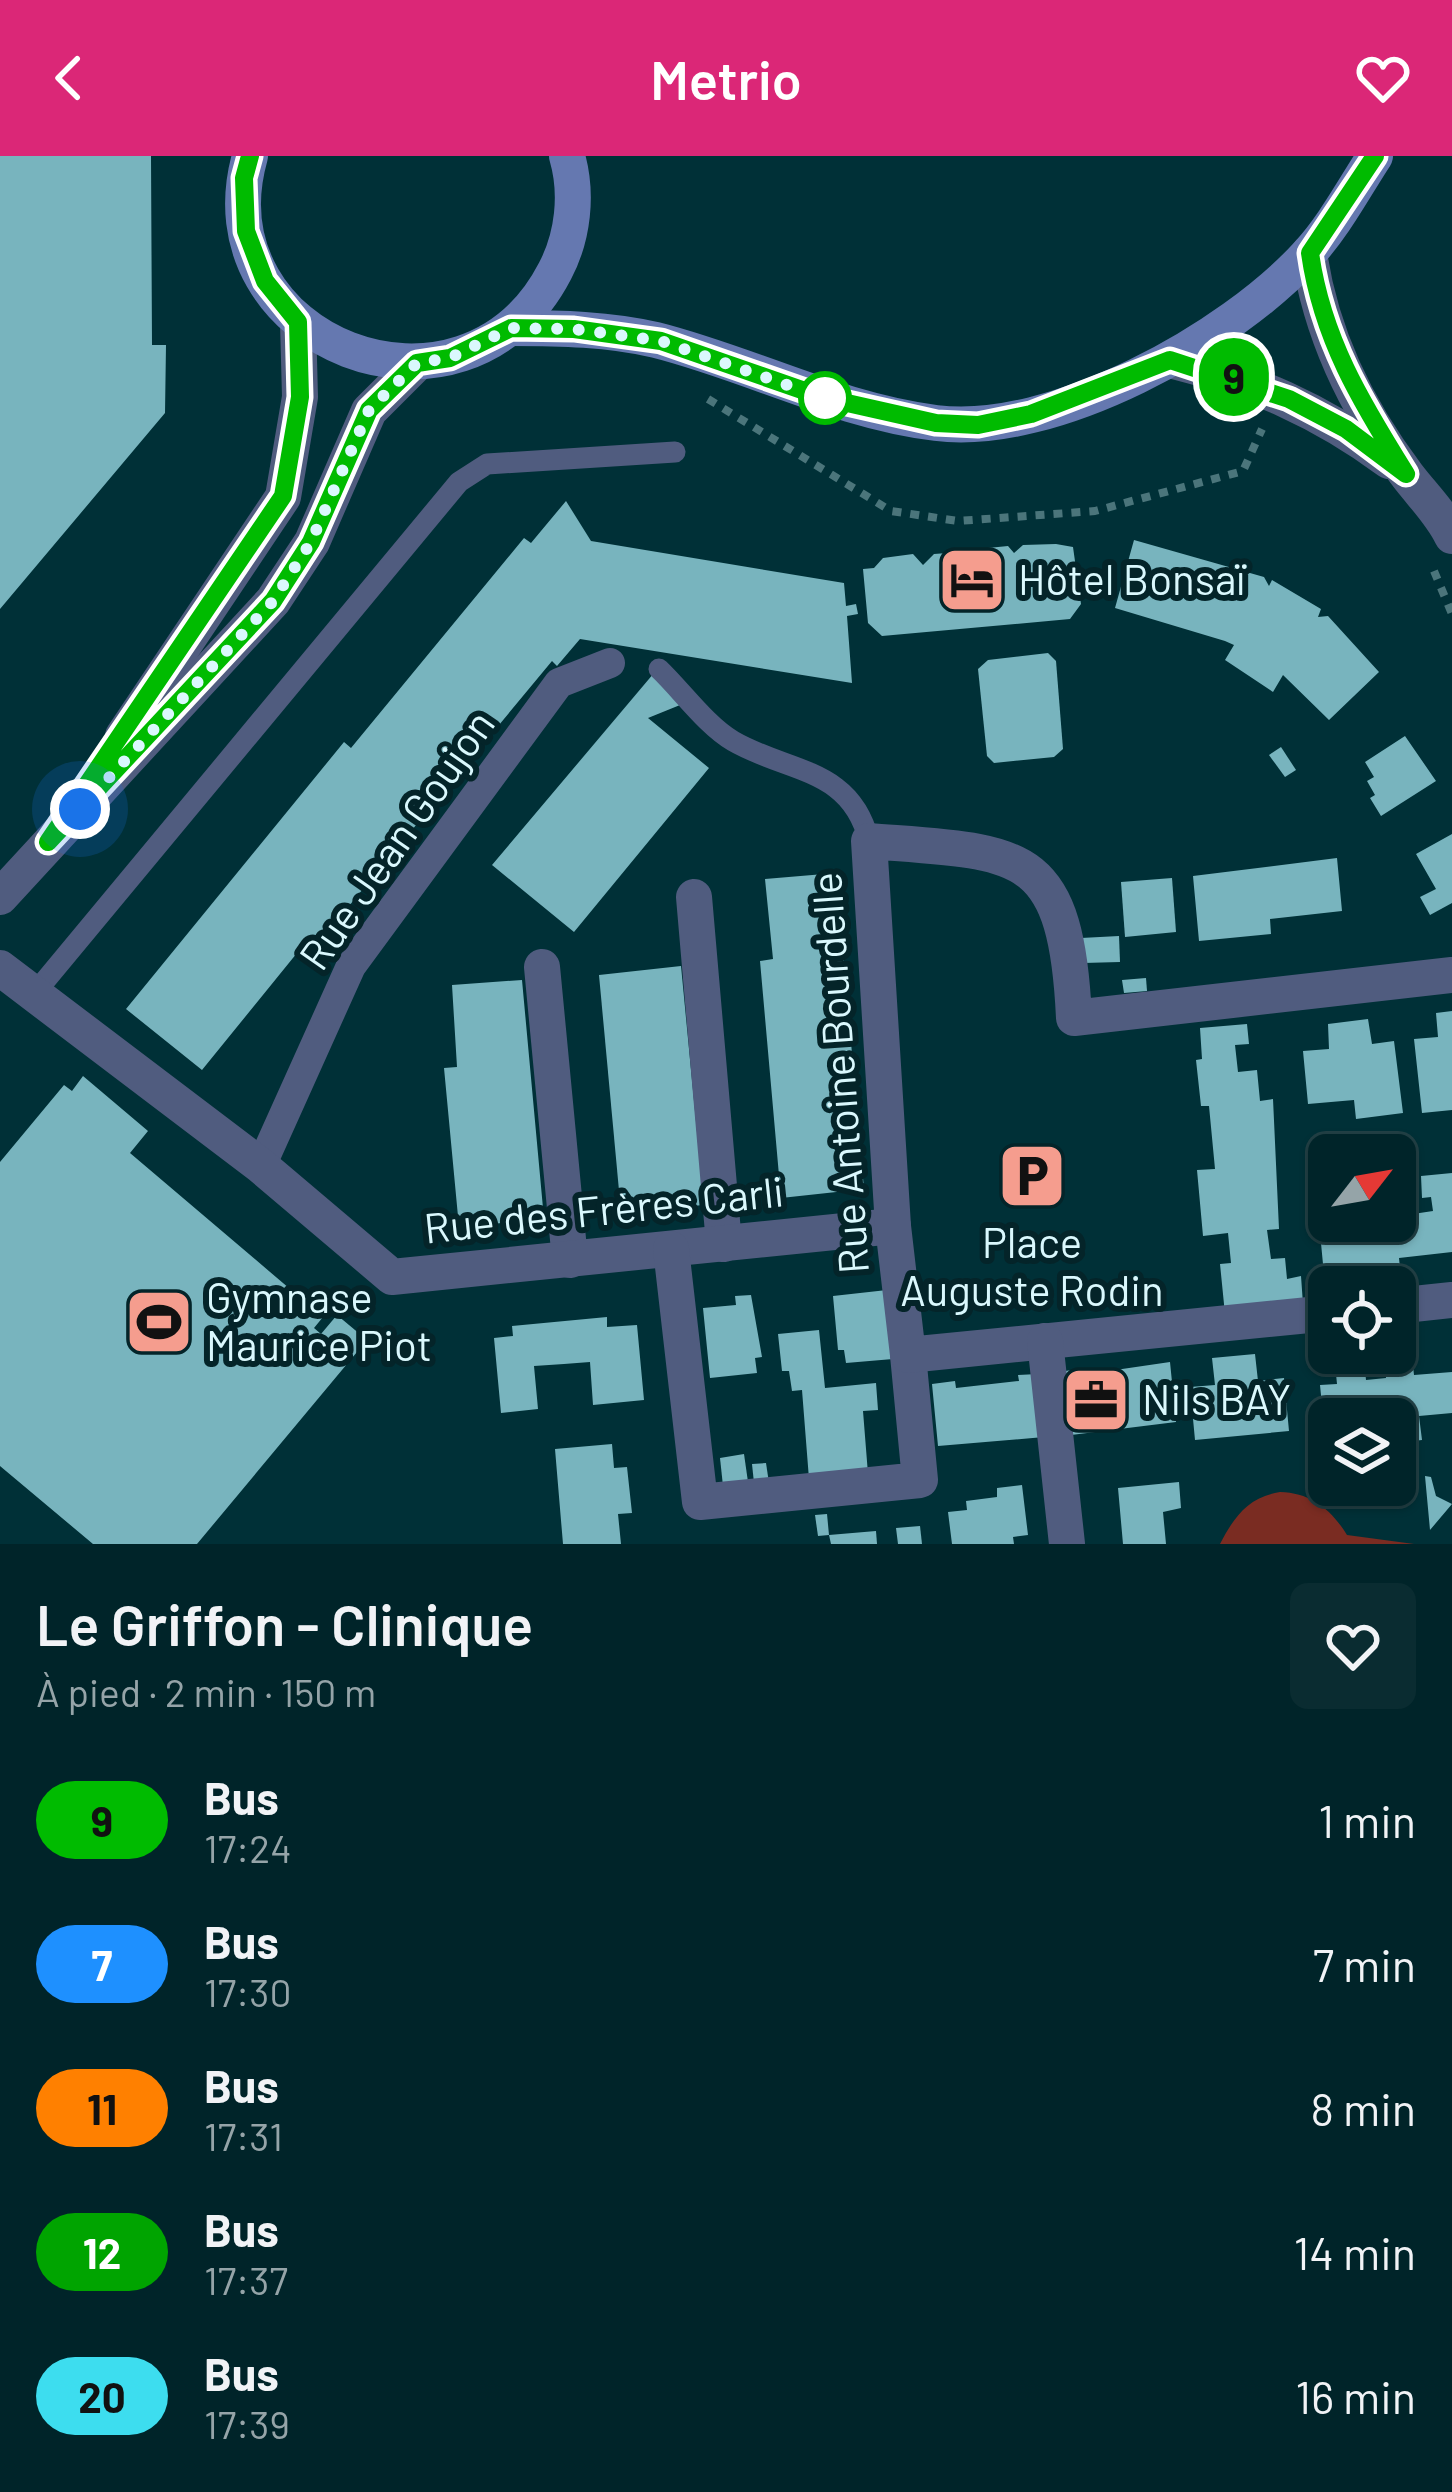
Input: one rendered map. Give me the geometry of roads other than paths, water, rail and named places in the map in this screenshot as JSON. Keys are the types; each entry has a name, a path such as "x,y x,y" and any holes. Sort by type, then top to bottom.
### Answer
{"main road":[{"path":"250,156 244,178 246,231 265,281 298,322 334,346 374,360 417,363 450,358 511,328 543,295 564,253 573,208 567,156"},
{"path":"511,328 574,329 661,341 825,398 936,423 978,425 1031,414 1170,360 1250,308 1310,253 1375,156"}],"street":[{"path":"1310,253 1317,305 1332,348 1406,474 1452,536"},
{"path":"48,842 242,564 283,496 300,397 298,322"},
{"path":"1170,360 1289,399 1346,429 1406,474"},
{"path":"0,897 273,601 311,542 369,410 417,363"},
{"name":"Rue Jean Goujon","path":"261,1166 350,966 560,683 610,663"},
{"name":"Rue Antoine Bourdelle","path":"671,1250 700,1502 920,1480 893,1226 869,841 995,851 1021,862 1041,884 1071,945 1074,1018 1452,975"},
{"path":"694,897 724,1244"},
{"path":"542,967 570,1260"},
{"name":"Rue des Frères Carli","path":"0,968 261,1166 392,1277 893,1226"},
{"path":"1416,1304 1452,1300"},
{"path":"908,1355 1308,1314"},
{"path":"1045,1341 1067,1544"}],"lane":[{"path":"34,994 459,482 487,464 675,452"},
{"path":"659,669 732,740 813,772 861,808 869,841"}],"place":[{"name":"Hôtel Bonsaï","path":"972,580"},
{"name":"Place Auguste Rodin","path":"1032,1176"},
{"name":"Gymnase Maurice Piot","path":"159,1322"},
{"name":"Nils BAY","path":"1096,1400"}]}
